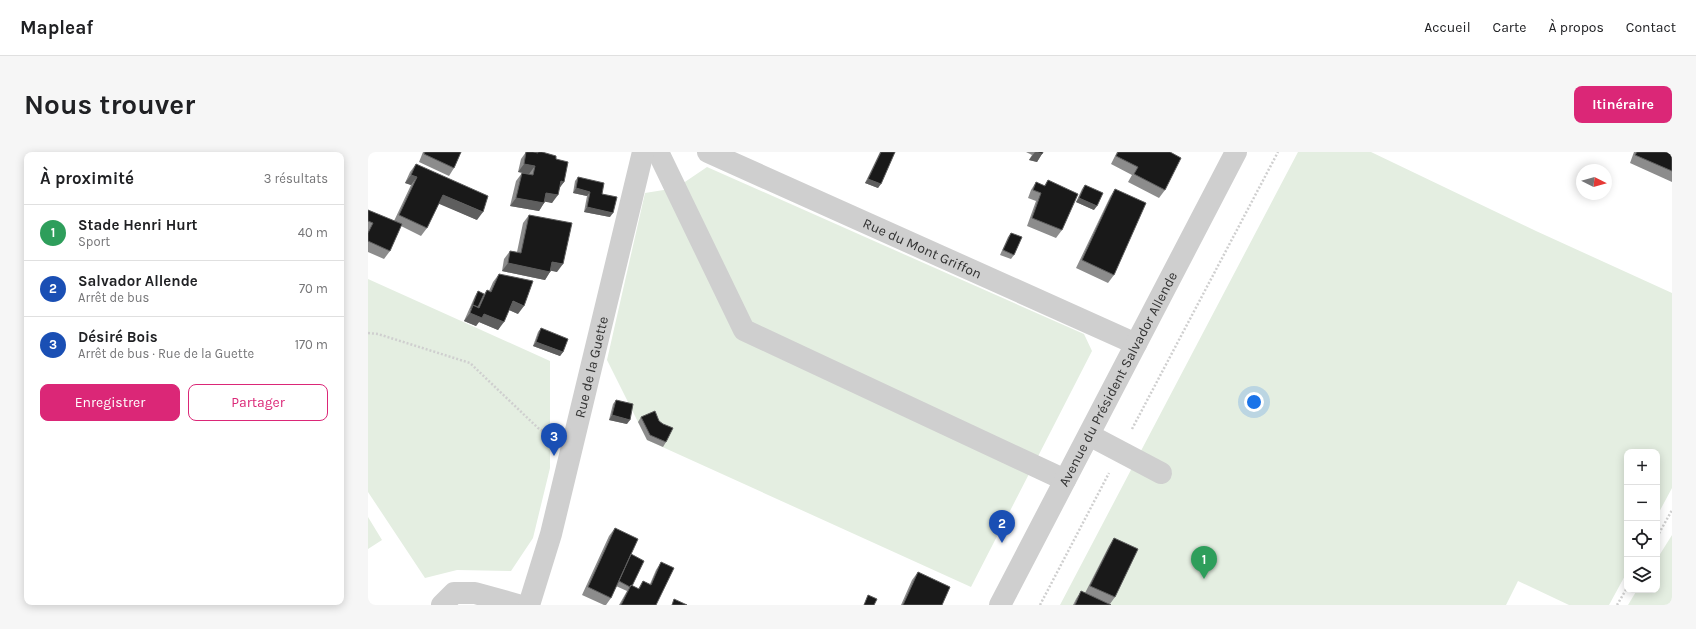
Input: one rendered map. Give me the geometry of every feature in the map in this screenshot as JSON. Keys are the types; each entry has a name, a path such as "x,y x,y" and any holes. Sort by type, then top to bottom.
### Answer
{"street":[{"name":"Rue de la Guette","path":"529,605 551,534 644,152"},
{"path":"658,152 744,330 1065,480"},
{"name":"Rue du Mont Griffon","path":"708,152 1136,344"},
{"name":"Avenue du Président Salvador Allende","path":"1000,605 1236,152"},
{"path":"1089,434 1161,473"},
{"path":"442,605 454,592 475,593 518,605"}],"path":[{"path":"1040,605 1278,152"},
{"path":"368,333 378,334 470,363 538,428 571,449"},
{"path":"1660,532 1672,510"},
{"path":"1617,605 1624,593"}],"shaded area":[{"path":"1298,152 1371,152 1536,231 1672,293 1672,488 1660,510 1660,449 1624,449 1624,578 1609,605 1569,605 1518,581 1506,605 1060,605"},
{"path":"707,167 1084,334 1092,351 971,587 647,440 607,360 645,193 676,188"},
{"path":"368,279 550,361 550,468 533,538 511,571 457,570 425,578 368,492"},
{"path":"368,517 382,540 368,549"},
{"path":"1672,535 1672,605 1628,605 1635,593 1660,593 1660,554"}],"building":[{"path":"425,152 461,152 454,168 424,154"},
{"path":"526,152 542,152 556,156 556,159 568,162 564,182 561,181 558,195 546,193 544,203 516,198 522,173 533,175 535,166 524,164"},
{"path":"881,152 895,152 881,184 868,179"},
{"path":"1118,152 1170,152 1181,158 1165,190 1134,174 1138,167 1116,156"},
{"path":"1637,152 1672,152 1672,171 1635,155"},
{"path":"416,164 488,196 483,212 443,195 427,228 399,215 417,177 411,175"},
{"path":"578,177 604,183 602,194 617,197 613,213 587,207 590,192 576,188"},
{"path":"1048,180 1078,194 1062,230 1032,218 1041,193 1033,190 1036,182 1045,186"},
{"path":"1085,185 1103,193 1097,206 1079,198"},
{"path":"1115,189 1146,203 1114,275 1082,260"},
{"path":"368,210 402,224 390,251 368,241 368,233 373,223 368,221"},
{"path":"529,215 572,223 563,264 552,262 550,272 508,263 510,251 521,253"},
{"path":"1011,233 1022,237 1014,255 1003,250"},
{"path":"499,274 533,281 524,306 513,301 504,322 484,314 482,318 470,313 473,305 479,308 487,290 491,292"},
{"path":"478,291 484,294 478,307 473,305 471,309"},
{"path":"541,328 568,339 563,352 536,342"},
{"path":"616,400 633,404 630,420 612,415"},
{"path":"655,411 659,421 673,428 666,442 650,435 641,417"},
{"path":"615,528 638,539 611,598 588,587"},
{"path":"1114,538 1138,549 1115,597 1090,586"},
{"path":"631,554 644,561 632,586 631,585 630,587 619,581"},
{"path":"661,562 674,568 656,605 621,605 631,585 639,589 643,581 651,585"},
{"path":"918,572 950,587 942,605 903,605"},
{"path":"1081,591 1111,605 1075,605"},
{"path":"868,595 877,599 874,605 864,605"},
{"path":"674,599 687,605 672,605"}],"place":[{"name":"Désiré Bois","path":"554,456"},
{"name":"Salvador Allende","path":"1002,543"},
{"name":"Stade Henri Hurt","path":"1204,579"}]}
